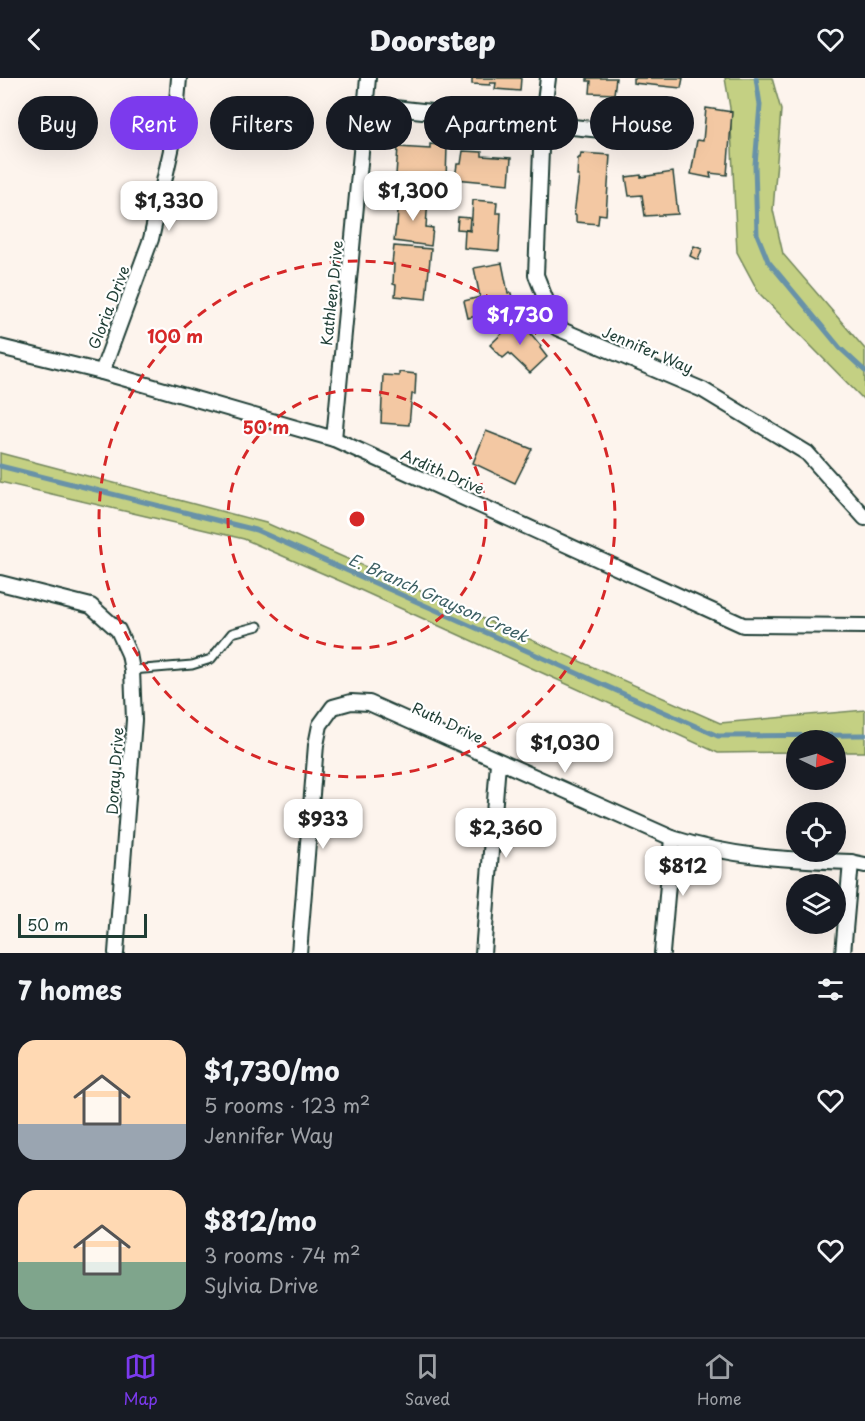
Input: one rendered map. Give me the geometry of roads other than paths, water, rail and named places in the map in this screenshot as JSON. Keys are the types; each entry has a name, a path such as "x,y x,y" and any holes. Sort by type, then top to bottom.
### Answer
{"street":[{"name":"Gloria Drive","path":"102,372 151,239 174,138 179,78"},
{"name":"Kathleen Drive","path":"367,96 368,78"},
{"name":"Jennifer Way","path":"546,96 548,78"},
{"name":"Kathleen Drive","path":"333,439 362,150"},
{"name":"Jennifer Way","path":"541,150 536,275 557,328 703,390 807,453 865,518"},
{"name":"Ardith Drive","path":"0,347 102,372 333,439 743,625 865,626"},
{"name":"Doray Drive","path":"0,583 91,606 118,630 129,654 134,720 116,953"},
{"name":"Ruth Drive","path":"299,953 316,745 320,725 333,707 351,702 369,703 498,763 672,838 704,849 762,858 851,862 865,865"},
{"path":"483,953 498,763"},
{"path":"662,953 672,838"},
{"path":"843,953 851,862"}],"lane":[{"path":"132,670 192,665 211,658 232,633 258,626"}],"waterway":[{"path":"756,78 760,105 755,165 757,234 768,261 840,348 865,371"},
{"name":"E. Branch Grayson Creek","path":"0,466 256,530 718,736 865,735"}]}
